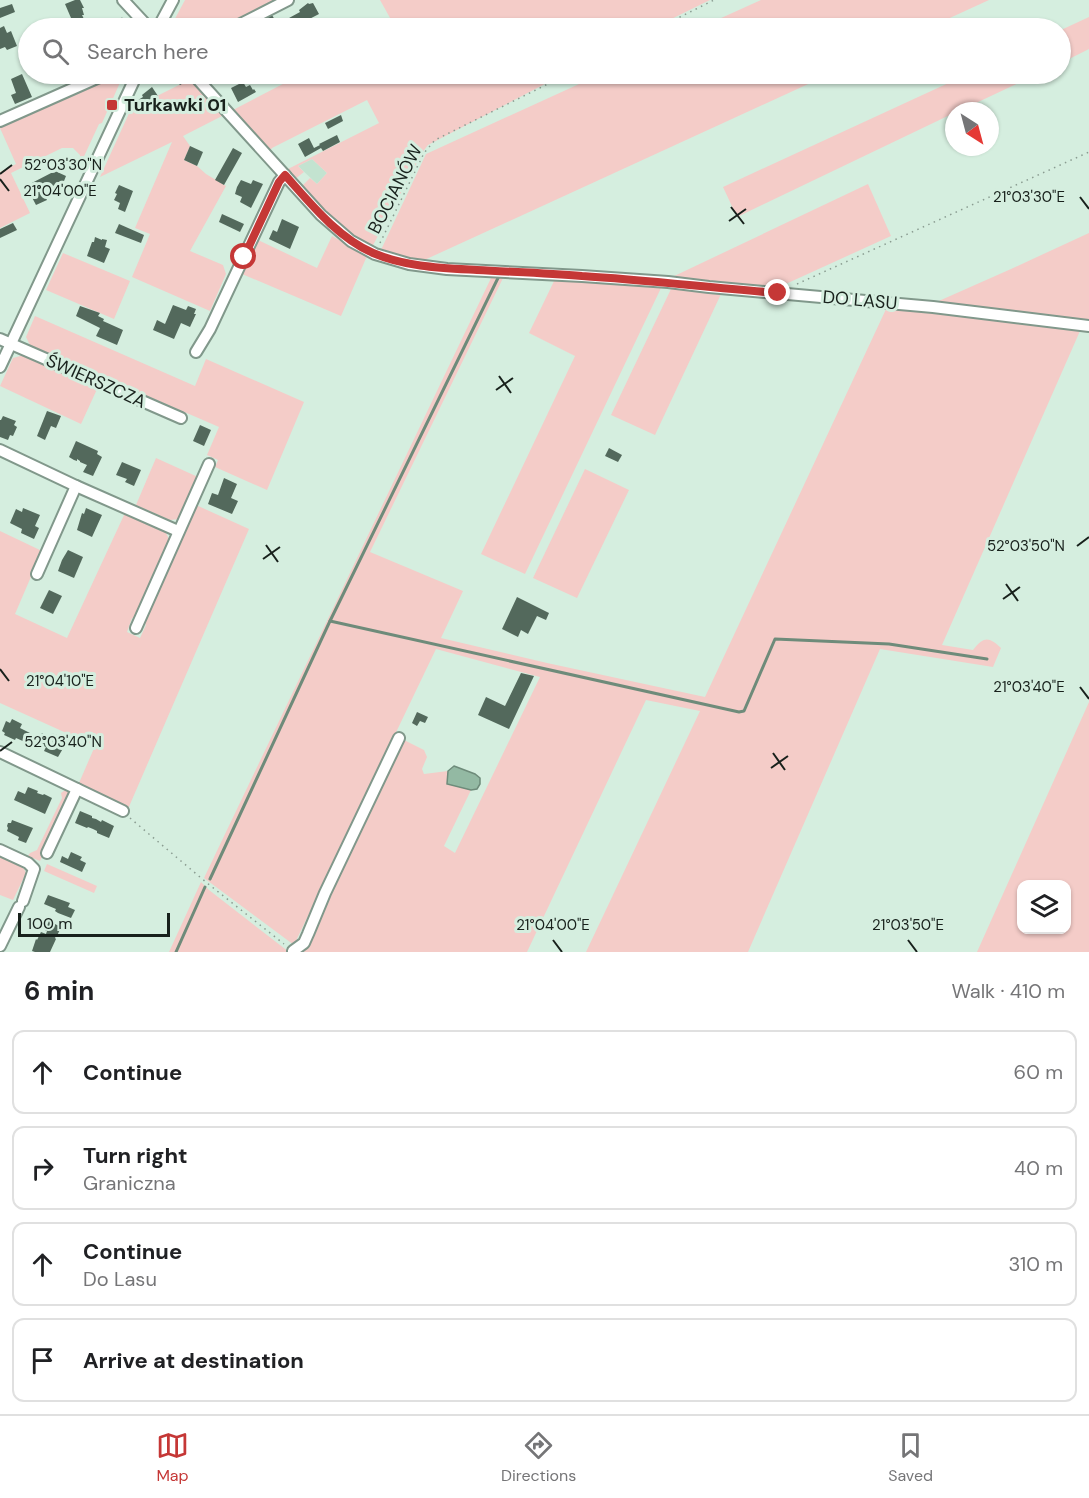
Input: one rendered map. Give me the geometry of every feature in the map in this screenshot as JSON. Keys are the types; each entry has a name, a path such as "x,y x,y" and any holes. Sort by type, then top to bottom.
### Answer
{"street":[{"path":"123,0 140,18"},
{"path":"163,18 172,0"},
{"path":"253,18 288,0"},
{"path":"0,121 83,84"},
{"path":"0,367 5,341 132,84"},
{"name":"DO LASU","path":"202,84 321,215 351,241 375,254 409,264 625,279 933,307 1089,326"},
{"path":"196,352 210,329 279,182 285,175"},
{"name":"ŚWIERSZCZA","path":"5,341 181,418"},
{"path":"0,450 178,531"},
{"path":"136,628 209,464"},
{"path":"37,574 76,486"},
{"path":"294,951 304,943 325,893 399,738"},
{"path":"0,752 123,811"},
{"path":"47,853 77,789"},
{"path":"0,850 28,863 34,869 21,904 1,943"}],"path":[{"path":"678,18 714,0"},
{"path":"123,18 134,12"},
{"name":"BOCIANÓW","path":"375,254 424,153 435,140 548,84"},
{"path":"778,293 1089,152"},
{"path":"123,811 207,884 294,951"}],"shaded area":[{"path":"185,0 280,0 244,18 175,18"},
{"path":"380,0 710,0 673,18 390,18"},
{"path":"761,0 989,0 950,18 721,18"},
{"path":"1089,17 1089,49 1071,58 1071,25"},
{"path":"93,84 119,84 80,165 80,155 73,148 62,148 11,173 30,213 0,228 0,172 16,164 0,128 8,122"},
{"path":"181,84 196,84 224,115 183,136 190,146 184,160 226,186 190,251 223,265 226,274 210,311 132,277 150,234 135,228 172,142 100,177 131,109"},
{"path":"283,84 545,84 428,145 371,249 346,234 301,187 310,178 317,184 327,173 312,159 298,166 304,172 295,179 286,170 379,123 367,100 272,148 269,152 233,110"},
{"path":"579,84 808,84 420,262 380,252 426,154"},
{"path":"946,84 1017,84 978,102 945,102 945,117 737,217 723,187"},
{"path":"312,159 327,173 317,184 298,166"},
{"path":"868,184 891,236 777,288 668,279"},
{"path":"1089,233 1089,321 932,304 1011,269"},
{"path":"332,236 367,256 341,316 242,274 258,240 317,268"},
{"path":"63,253 130,281 114,319 46,290"},
{"path":"492,276 504,276 370,552 463,591 441,638 705,697 887,307 1080,331 942,645 973,650 980,642 990,640 1001,648 993,667 880,649 748,952 586,952 700,711 646,700 527,952 304,952 404,740 424,750 427,757 422,769 424,774 448,771 447,784 471,790 444,846 455,853 540,677 436,649 294,945 204,878"},
{"path":"555,279 661,288 525,574 481,554 575,356 529,333"},
{"path":"671,289 721,294 655,435 611,415"},
{"path":"35,316 195,386 206,359 304,402 267,490 215,467 218,460 207,455 219,427 30,345 26,337"},
{"path":"24,355 98,387 81,424 0,386 13,358"},
{"path":"156,458 198,477 180,519 170,520 136,505"},
{"path":"585,469 629,490 577,598 533,578"},
{"path":"196,505 249,529 128,809 79,783 95,746 0,703 0,531 42,551 15,614 67,638 125,513 165,531 170,541 127,632 140,638 146,625 144,623"},
{"path":"1089,702 1089,952 977,952"},
{"path":"454,766 480,778 477,789 471,790 447,784 448,771"},
{"path":"68,788 73,793 40,861 28,856 37,850 62,798 61,793"},
{"path":"0,855 22,865 26,873 13,900 0,895"},
{"path":"47,864 97,886 94,893 44,871"},
{"path":"201,882 209,890 289,952 169,952"}],"building":[{"path":"80,0 84,8 82,8 84,18 71,18 65,4"},
{"path":"308,3 313,3 319,14 311,18 289,18 300,12 299,10"},
{"path":"12,4 15,12 0,18 0,8"},
{"path":"4,26 7,33 11,31 17,46 7,50 5,47 0,49 0,28"},
{"path":"18,76 18,84 26,84 32,97 15,104 11,95 16,93 11,79"},
{"path":"244,84 246,87 250,85 256,92 238,102 231,88"},
{"path":"152,87 158,96 140,105 138,100"},
{"path":"341,115 343,121 328,129 325,123"},
{"path":"337,135 340,142 323,151 321,148 305,157 298,144 309,138 314,148"},
{"path":"190,146 203,152 197,166 184,160"},
{"path":"233,148 242,153 224,185 215,180"},
{"path":"55,171 66,176 64,181 42,191 47,200 36,205 26,186"},
{"path":"241,180 251,184 253,180 263,184 251,208 240,202 242,197 235,194"},
{"path":"119,185 133,191 125,212 118,209 120,203 114,200"},
{"path":"222,214 244,224 240,232 219,222"},
{"path":"282,219 299,227 290,249 269,239 273,230 277,232"},
{"path":"13,223 17,230 0,238 0,229"},
{"path":"119,224 144,235 141,243 115,233"},
{"path":"95,237 107,240 105,247 110,249 104,263 87,256"},
{"path":"173,305 186,310 188,306 196,309 190,327 181,323 174,339 153,330 157,320 165,324"},
{"path":"80,306 100,313 98,316 104,319 103,321 123,330 117,345 96,336 100,328 76,316"},
{"path":"47,411 61,416 56,428 51,426 45,440 37,436"},
{"path":"3,416 16,421 14,425 17,427 13,436 10,435 8,440 0,437 0,420"},
{"path":"200,425 211,430 204,446 193,441"},
{"path":"76,441 98,451 97,454 102,457 93,476 83,472 87,465 69,457"},
{"path":"609,448 622,455 618,462 605,456"},
{"path":"122,462 141,470 134,486 125,482 127,479 116,475"},
{"path":"224,478 237,484 231,498 238,501 232,514 208,504 212,493 218,495"},
{"path":"23,508 40,515 35,526 39,528 34,539 21,533 22,529 10,523 16,509 22,512"},
{"path":"86,508 102,515 92,537 77,530 82,513 84,514"},
{"path":"68,550 83,557 74,578 58,571"},
{"path":"49,590 62,596 53,614 40,608"},
{"path":"517,597 549,613 546,620 537,616 528,634 521,630 518,637 502,629"},
{"path":"521,673 534,676 509,729 478,715 486,697 505,706"},
{"path":"417,712 428,717 425,723 420,721 417,726 412,723"},
{"path":"12,719 22,724 20,728 30,733 25,742 4,735 2,731 6,721 10,723"},
{"path":"42,733 50,738 52,733 66,739 58,757 44,751 46,747 37,743"},
{"path":"28,787 52,798 45,814 14,800 18,791 25,794"},
{"path":"80,811 114,826 109,838 75,823"},
{"path":"12,820 33,828 26,843 7,831 8,823"},
{"path":"71,852 82,857 80,860 86,863 82,872 60,862 62,856 68,859"},
{"path":"48,895 70,903 68,907 75,910 71,918 44,904"},
{"path":"49,921 61,927 50,952 32,951 41,932 46,934 45,930"}],"waterway":[{"path":"210,879 330,621 498,278"},
{"path":"330,621 739,712 744,711 775,639 889,644 987,659"},
{"path":"176,952 205,887"}],"place":[{"name":"Turkawki 01","path":"112,105"}],"route":[{"path":"244,257 279,182 285,175 321,215 351,241 375,254 409,264 668,282 778,293"}]}
